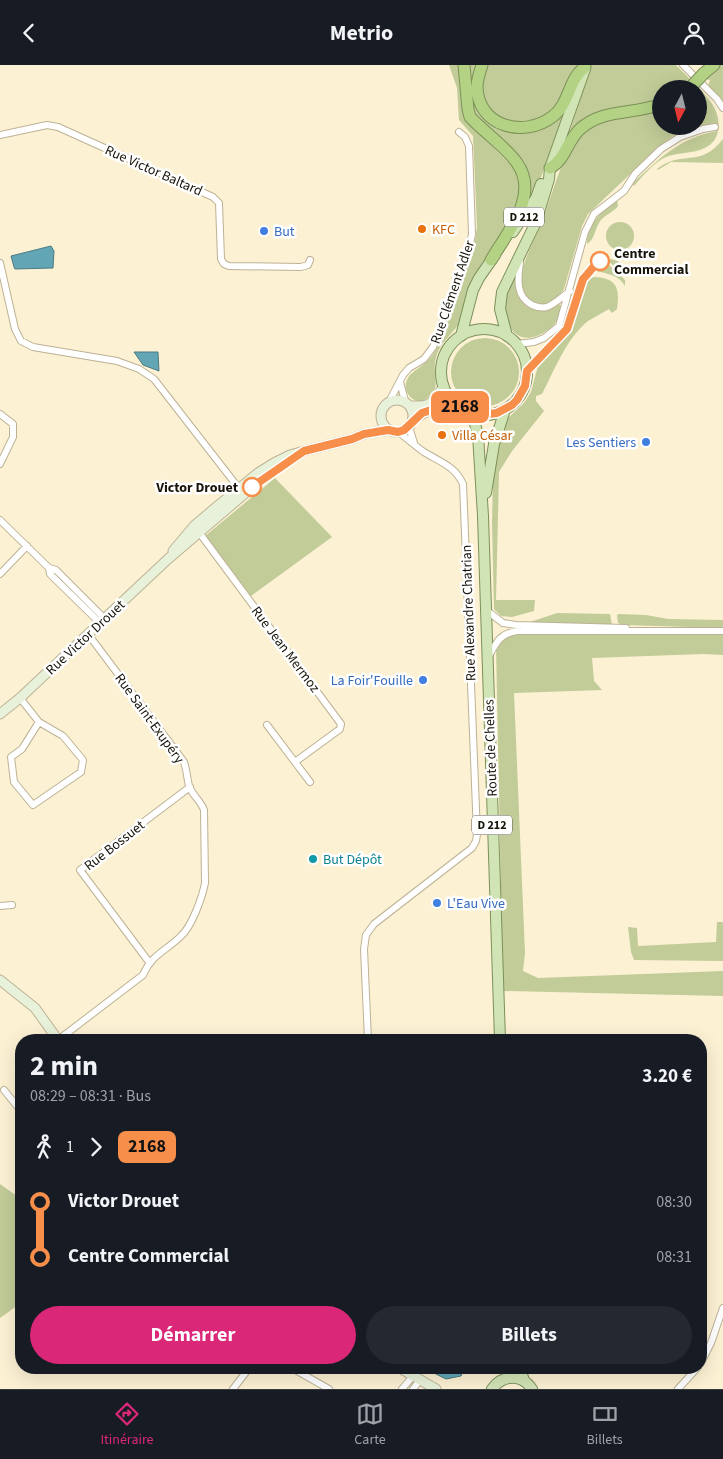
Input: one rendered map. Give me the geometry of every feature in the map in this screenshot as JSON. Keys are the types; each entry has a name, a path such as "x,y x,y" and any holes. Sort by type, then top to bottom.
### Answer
{"highway":[{"path":"464,65 470,117 517,163 525,178 526,191 522,206 490,261"},
{"path":"482,65 477,87 479,101 487,114 500,124 518,128 536,127 553,116 565,103 577,72 586,66"},
{"path":"697,80 714,65"},
{"path":"550,168 559,164 572,137 590,122 612,113 652,107"}],"main road":[{"name":"D 212","path":"507,336 500,309 500,301 507,280 536,222 549,179 550,168 586,66"},
{"name":"D 212","path":"461,336 473,290 490,261 523,219 536,198 544,177 550,168"},
{"path":"480,330 494,331 507,336 517,344 524,357 527,379 522,393 505,410 489,415 472,413 460,407 453,401 444,386 442,369 444,358 452,344 461,336 480,330"},
{"name":"Route de Chelles","path":"484,516 494,443 505,410"},
{"name":"Route de Chelles","path":"472,413 478,435 484,516 485,610 500,1034"},
{"path":"502,1380 503,1374"},
{"path":"522,1374 532,1389"},
{"path":"492,1388 502,1380 513,1377 524,1380"}],"street":[{"path":"683,65 723,108"},
{"name":"Rue Victor Baltard","path":"0,135 47,125 58,127 213,197 219,203 221,259 224,264 229,266 301,267 308,265 310,260"},
{"path":"517,344 544,339 555,330 562,319 585,232 594,214 624,191 635,174 661,149 680,137 702,129 715,127"},
{"name":"Rue Clément Adler","path":"390,400 403,375 409,368 424,359 433,347 467,257 472,234 470,146 465,137 459,132"},
{"path":"521,253 519,291 529,303 534,306 546,307 570,291"},
{"path":"0,263 15,329 22,341 33,347 117,361 140,369 154,379 241,491"},
{"path":"400,382 407,404 412,411 410,424 414,444"},
{"path":"390,400 398,399 407,404 422,406 431,404 444,386"},
{"name":"Rue Victor Drouet","path":"364,434 380,419 382,407 390,400"},
{"path":"398,432 422,413 434,409 460,407"},
{"path":"0,414 14,423 13,437 0,464"},
{"path":"380,419 388,430"},
{"name":"Rue Victor Drouet","path":"0,714 20,698 197,530 241,491 304,451 352,439 364,434 388,430 398,432"},
{"name":"Rue Alexandre Chatrian","path":"368,1034 364,949 366,935 374,924 472,848 477,834 463,485 459,475 450,466 422,451 398,432"},
{"path":"0,520 49,568 56,570 102,621"},
{"name":"Rue Jean Mermoz","path":"197,530 341,724 340,729 295,762"},
{"path":"0,574 27,546"},
{"path":"485,610 503,623 516,625 669,630"},
{"path":"487,661 497,641 508,632 723,631"},
{"name":"Rue Saint-Exupéry","path":"66,1034 143,975 149,962 183,935 189,926 206,883 204,810 202,803 190,787 188,772 184,762 88,634"},
{"path":"20,698 39,722 63,736 83,760 81,772 33,805 14,782 11,757 22,749 39,722"},
{"path":"268,725 310,782"},
{"name":"Rue Bossuet","path":"149,962 80,870 190,787"},
{"path":"0,906 12,905"},
{"path":"0,980 35,1009 54,1034"},
{"path":"4,1090 14,1102"},
{"path":"707,1352 712,1343 723,1308"},
{"path":"233,1389 245,1374"},
{"path":"302,1374 329,1389"},
{"path":"409,1374 436,1389"},
{"path":"678,1389 692,1374"},
{"path":"402,1389 416,1378"},
{"path":"413,1389 416,1378"}],"green space":[{"path":"449,65 460,65 473,127 516,170 521,183 522,197 458,325 437,354 435,362 436,382 433,393 420,402 409,395 406,388 407,379 430,359 438,346 473,254 477,227 473,136 459,120 457,88"},
{"path":"467,65 480,65 476,77 496,127 524,132 538,127 563,113 561,125 535,193 529,200 530,190 527,173 478,121 471,108"},
{"path":"487,65 577,65 567,92 557,108 535,124 507,124 486,108 482,83"},
{"path":"591,65 676,65 691,80 652,80 652,102 603,111 585,120 569,134"},
{"path":"718,65 723,65 723,105 708,86 710,80 706,79"},
{"path":"708,98 717,114 718,127 716,138 706,148 671,155 662,159 634,186 632,184 651,166 681,144 701,135 708,135 708,133 717,131 716,123 708,124"},
{"path":"652,110 652,135 675,135 662,144 588,214 582,226 564,289 559,296 544,305 532,302 522,287 522,269 572,145 585,130 595,124 627,114"},
{"path":"723,139 723,163 671,162 657,169 666,163 675,160 706,154"},
{"path":"617,199 618,206 601,220 593,237 587,244 587,237 592,224"},
{"path":"620,222 630,226 634,236 630,246 620,250 610,246 606,236 610,226"},
{"path":"606,259 620,263 624,269 625,276"},
{"path":"608,264 625,280 625,286 616,277 596,271"},
{"path":"515,276 517,294 526,306 533,309 541,309 559,304 561,306 559,317 555,324 535,337 526,338 518,335 507,322 504,303 505,292"},
{"path":"594,277 608,279 615,285 618,295 617,309 612,313 609,309 588,321 573,336 542,394 536,396 536,401 544,411 512,451 499,472 496,600 535,600 534,611 512,617 501,616 494,609 492,523 493,479 501,434 509,417 524,403 531,392 539,362 569,330 582,287 587,280"},
{"path":"478,338 492,338 504,343 514,353 519,365 519,379 514,391 504,401 492,406 478,406 466,401 456,391 451,379 451,365 456,353 466,343"},
{"path":"275,478 332,537 251,596 205,536"},
{"path":"557,613 610,614 612,625 527,623"},
{"path":"617,615 646,615 668,619 723,620 723,628 623,625 618,623"},
{"path":"551,632 723,634 723,655 592,658 594,681 602,690 514,693 525,953 523,971 538,978 723,971 723,996 503,991 496,647 501,641 513,634"},
{"path":"717,922 723,922 723,961 634,960 631,952 628,927 637,928 638,946 716,942"},
{"path":"0,1184 15,1195 15,1307 0,1318"}],"water":[{"path":"51,246 54,251 53,268 15,269 11,256"},
{"path":"134,352 158,352 159,371 143,365"},
{"path":"436,1374 462,1374 461,1376 446,1379"}],"bus line":[{"name":"2168","path":"252,487 304,451 352,439 364,434 388,430 398,432 409,427 412,421 422,413 434,409 460,407 480,415 489,415 505,410 522,393 527,379 527,371 567,329 580,285 591,269 600,261"}],"place":[{"name":"KFC","path":"422,229"},
{"name":"But","path":"264,231"},
{"name":"Centre Commercial","path":"600,261"},
{"name":"Villa César","path":"442,435"},
{"name":"Les Sentiers","path":"646,442"},
{"name":"Victor Drouet","path":"252,487"},
{"name":"La Foir'Fouille","path":"423,680"},
{"name":"But Dépôt","path":"313,859"},
{"name":"L'Eau Vive","path":"437,903"}]}
